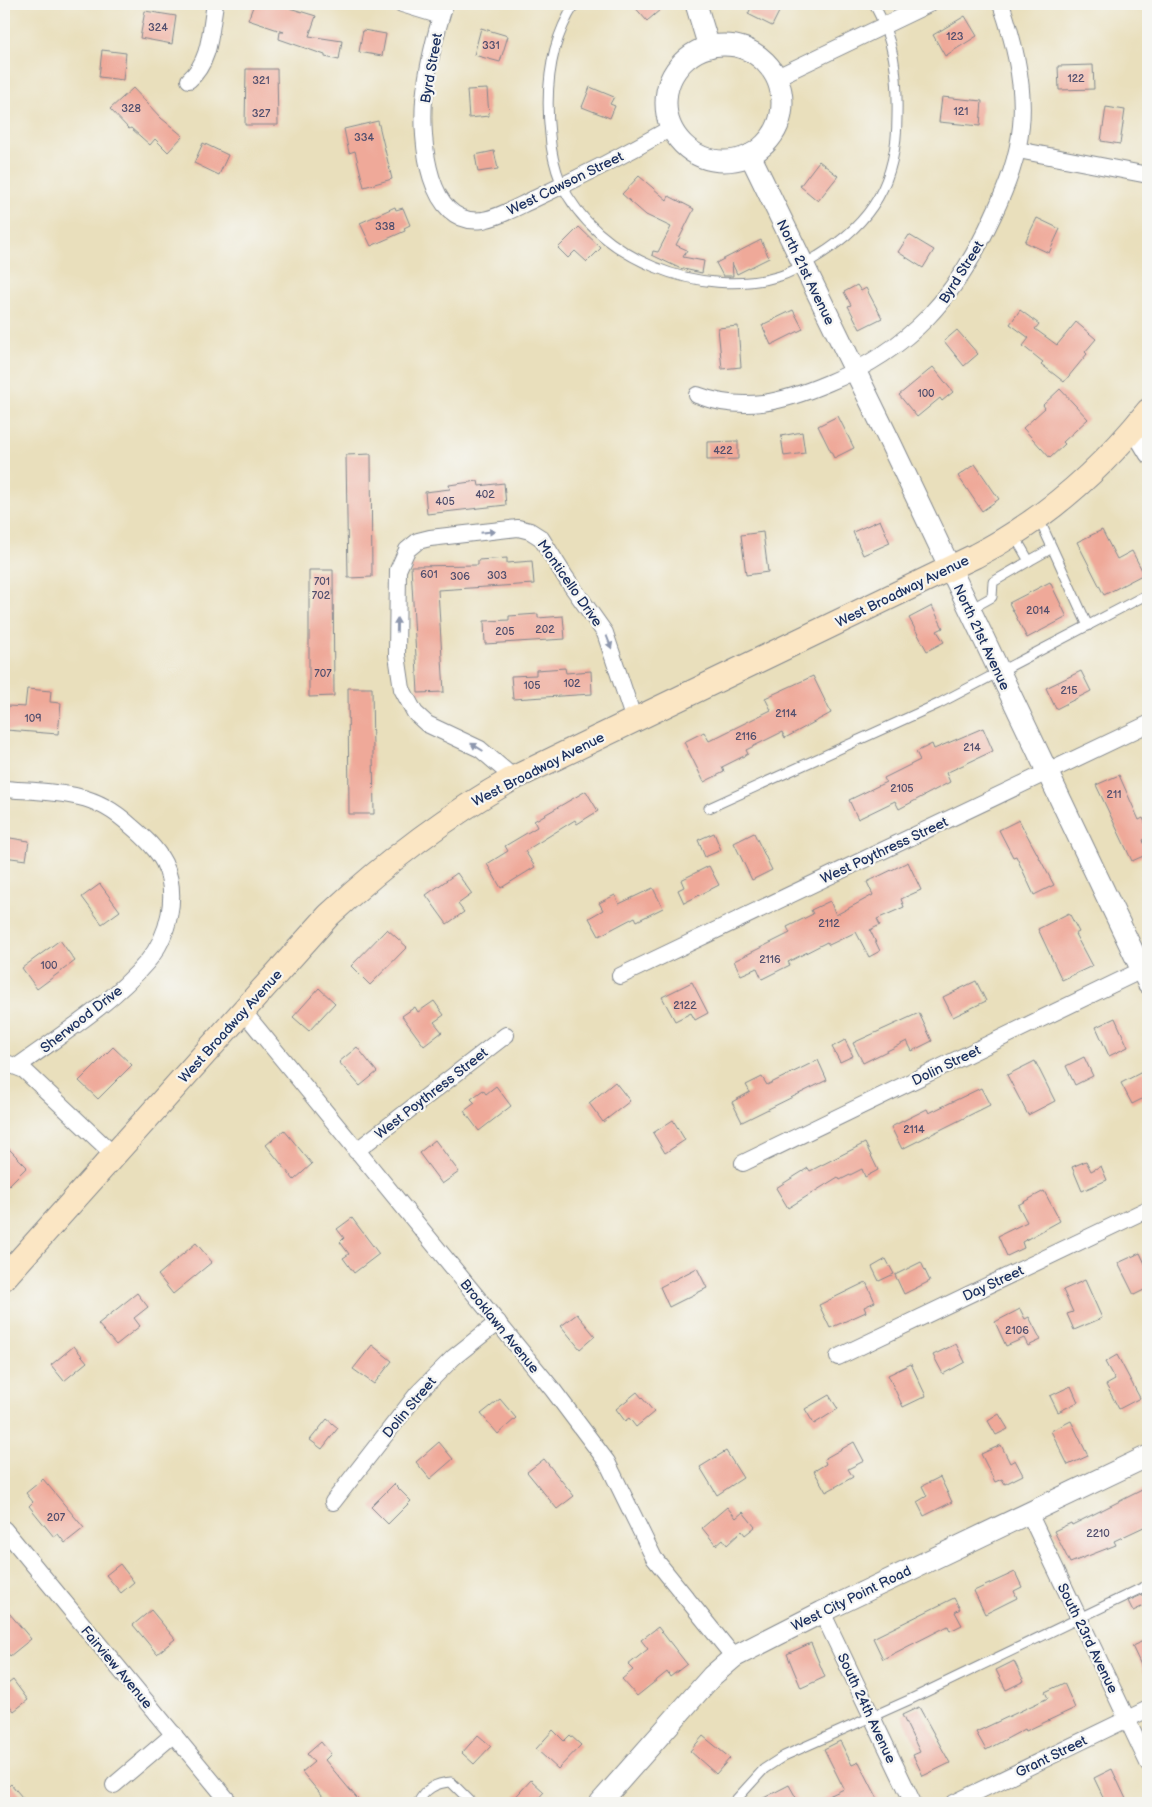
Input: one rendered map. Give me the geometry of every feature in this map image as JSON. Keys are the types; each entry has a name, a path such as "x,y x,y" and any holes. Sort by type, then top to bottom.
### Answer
{"main road":[{"name":"West Broadway Avenue","path":"4,1278 329,915 363,884 428,832 474,801 514,778 949,568 1014,534 1038,518 1085,480 1133,430 1148,411"}],"street":[{"path":"189,80 198,72 205,59 215,4"},
{"path":"402,4 443,10"},
{"path":"696,4 709,47"},
{"path":"777,77 929,4"},
{"name":"Byrd Street","path":"697,395 718,403 733,405 761,404 790,398 855,372 903,342 944,302 986,232 1006,187 1018,150 1022,124 1021,96 1016,61 1000,4"},
{"name":"Byrd Street","path":"443,10 424,101 424,134 434,189 442,202 455,215"},
{"path":"736,46 760,57 777,77 782,99 780,122 773,136 750,155 720,162 705,158 685,146 671,128 666,100 671,79 684,61 696,52 709,47 736,46"},
{"name":"West Cawson Street","path":"455,215 468,220 482,220 496,216 562,186 671,128"},
{"path":"1018,150 1148,175"},
{"name":"North 21st Avenue","path":"750,155 1047,773 1146,973"},
{"path":"1133,430 1148,455"},
{"name":"Monticello Drive","path":"514,778 480,748 427,724 415,714 406,701 402,689 397,656 398,570 407,550 418,541 518,528 530,531 541,538 609,640 634,720"},
{"name":"West Poythress Street","path":"620,976 1148,724"},
{"name":"Sherwood Drive","path":"4,789 79,797 102,806 123,819 156,851 166,870 171,890 166,926 159,944 148,961 92,1013 11,1064"},
{"name":"Dolin Street","path":"743,1163 1146,973"},
{"name":"Brooklawn Avenue","path":"243,1011 498,1322 607,1462 654,1558 669,1579 734,1657"},
{"name":"West Poythress Street","path":"356,1151 506,1035"},
{"name":"Sherwood Drive","path":"11,1064 24,1070 114,1155"},
{"name":"Day Street","path":"838,1357 1148,1209"},
{"name":"Dolin Street","path":"333,1502 418,1393 454,1357 498,1322"},
{"name":"West City Point Road","path":"600,1803 712,1676 734,1657 822,1612 1148,1456"},
{"name":"South 23rd Avenue","path":"1029,1513 1148,1763"},
{"name":"Fairview Avenue","path":"4,1530 230,1803"},
{"name":"South 24th Avenue","path":"822,1612 913,1803"},
{"name":"Grant Street","path":"954,1803 1148,1709"},
{"path":"114,1785 174,1734"}],"lane":[{"path":"574,4 559,35 549,90 551,145 562,186 584,217 620,250 667,272 696,279 734,282 781,276 834,246 854,230 870,212 887,180 894,158 898,85 886,24 874,4"},
{"path":"1038,518 1088,626"},
{"path":"1014,534 1029,561"},
{"path":"969,610 992,597 993,582 1052,548"},
{"path":"709,808 938,704 1148,594"},
{"path":"733,1803 764,1769 784,1756 872,1717 1148,1585"},
{"path":"418,1803 431,1786 451,1782 472,1803"}],"building":[{"path":"254,4 276,4 316,16 309,36 342,41 339,60 325,57 325,55 279,39 280,32 284,32 248,20"},
{"path":"632,4 667,4 647,21"},
{"path":"753,4 783,4 772,26 748,14"},
{"path":"145,11 176,16 172,44 140,38"},
{"path":"965,16 977,36 945,56 933,35"},
{"path":"481,28 508,36 500,62 474,55"},
{"path":"363,30 386,34 382,56 359,52"},
{"path":"102,50 126,53 123,80 99,77"},
{"path":"1093,65 1094,89 1059,90 1058,66"},
{"path":"246,69 277,69 278,125 245,125"},
{"path":"590,87 614,97 610,104 615,106 610,118 582,107"},
{"path":"133,88 161,118 183,136 168,152 155,139 150,145 131,128 129,129 110,109"},
{"path":"487,89 489,116 469,118 467,90"},
{"path":"942,97 982,101 980,126 939,122"},
{"path":"1106,107 1125,110 1120,144 1101,141"},
{"path":"378,121 392,179 364,187 355,151 349,153 344,129"},
{"path":"203,143 228,155 219,175 194,163"},
{"path":"494,151 498,169 478,172 475,155"},
{"path":"819,161 838,176 818,201 800,186"},
{"path":"639,176 667,200 669,196 694,209 676,245 687,250 683,257 704,261 702,273 679,268 652,255 653,251 658,252 671,227 646,215 622,194"},
{"path":"395,207 396,210 403,208 410,225 404,228 405,231 371,246 360,223"},
{"path":"1037,218 1060,229 1049,253 1025,242"},
{"path":"579,227 601,248 587,262 575,251 568,258 558,248"},
{"path":"909,235 934,250 923,268 898,252"},
{"path":"761,240 769,258 737,274 732,263 733,276 723,276 716,263"},
{"path":"857,285 861,291 866,288 882,318 860,329 848,306 851,305 844,292"},
{"path":"793,310 803,329 771,345 762,325"},
{"path":"1020,310 1039,324 1035,329 1057,345 1076,322 1096,339 1085,352 1087,354 1064,382 1041,364 1043,362 1023,346 1029,338 1010,324"},
{"path":"738,326 741,367 722,369 718,328"},
{"path":"957,330 978,354 964,366 944,341"},
{"path":"933,367 953,392 942,401 940,398 917,417 899,395"},
{"path":"1060,389 1088,419 1063,442 1065,444 1050,458 1023,428 1045,408 1043,405"},
{"path":"838,416 854,448 834,458 818,426"},
{"path":"802,432 805,453 784,456 781,436"},
{"path":"738,441 738,459 707,460 707,442"},
{"path":"371,454 372,577 348,578 346,455"},
{"path":"975,464 999,499 982,511 958,476"},
{"path":"478,481 479,486 504,483 506,505 427,514 425,492 450,489 449,485"},
{"path":"880,520 890,543 863,555 853,532"},
{"path":"1102,530 1117,559 1132,551 1144,574 1104,595 1077,542"},
{"path":"763,532 768,572 746,575 741,535"},
{"path":"507,558 507,563 532,561 534,584 438,590 444,692 418,693 411,566 478,565 478,560"},
{"path":"309,570 333,570 334,696 309,697"},
{"path":"1050,582 1067,617 1027,638 1009,603"},
{"path":"932,606 943,628 937,631 944,642 927,651 909,618"},
{"path":"538,614 538,618 563,616 565,639 485,644 484,621 509,620 509,616"},
{"path":"565,668 566,673 591,671 592,694 513,699 511,676 536,675 536,670"},
{"path":"1081,671 1091,691 1056,709 1046,688"},
{"path":"813,676 831,713 785,738 782,732 746,750 748,754 722,767 724,772 704,782 684,742 704,732 709,741 771,710 765,698"},
{"path":"348,688 372,688 374,814 349,814"},
{"path":"27,689 51,691 50,702 61,703 58,734 6,730 8,706 25,707"},
{"path":"983,728 993,751 946,773 950,782 899,809 895,801 858,819 849,800 886,782 884,778 920,760 916,752 932,744 934,749"},
{"path":"1119,775 1139,820 1143,818 1148,829 1148,837 1143,840 1148,854 1132,861 1096,785"},
{"path":"586,791 598,811 577,824 575,820 525,851 535,867 501,888 487,864 508,851 505,846 537,827 534,821"},
{"path":"1019,820 1054,885 1034,895 1016,856 1013,857 999,830"},
{"path":"714,833 721,850 705,857 698,840"},
{"path":"754,833 772,870 752,880 734,843"},
{"path":"4,837 29,841 26,860 4,857"},
{"path":"908,862 921,890 901,899 904,907 877,919 880,925 870,930 880,951 869,957 856,932 829,945 827,942 788,962 790,965 762,979 757,968 741,975 734,961 790,933 787,927 813,914 811,910 830,901 836,915 873,895 867,882"},
{"path":"709,866 719,885 684,903 678,890 684,887 681,880"},
{"path":"457,873 472,894 458,904 464,912 447,924 426,895"},
{"path":"100,884 120,911 102,924 82,897"},
{"path":"653,888 663,908 637,921 635,917 599,936 589,918 603,910 599,903 615,895 619,904"},
{"path":"1069,913 1079,932 1075,934 1092,966 1062,980 1038,929"},
{"path":"387,929 407,947 370,985 351,966"},
{"path":"60,940 75,961 37,989 22,968"},
{"path":"976,981 986,1001 953,1017 943,997"},
{"path":"692,982 708,1013 695,1020 691,1013 675,1021 662,997"},
{"path":"319,988 335,1003 309,1031 293,1017"},
{"path":"434,1001 444,1015 434,1022 442,1032 424,1046 402,1016 415,1007 418,1012"},
{"path":"919,1013 932,1041 912,1051 907,1041 863,1063 853,1043"},
{"path":"1115,1018 1128,1047 1109,1056 1096,1027"},
{"path":"845,1040 853,1056 840,1062 832,1047"},
{"path":"113,1047 132,1065 98,1099 79,1081"},
{"path":"357,1047 377,1072 360,1086 339,1062"},
{"path":"1084,1057 1093,1076 1075,1085 1066,1066"},
{"path":"818,1060 827,1080 742,1122 732,1102 750,1092 746,1085 762,1077 767,1085"},
{"path":"1035,1061 1055,1101 1028,1115 1007,1075"},
{"path":"1144,1071 1148,1080 1148,1096 1132,1104 1121,1083"},
{"path":"615,1082 630,1101 603,1122 589,1103"},
{"path":"496,1086 511,1106 479,1131 464,1111 475,1103 471,1099 483,1090 486,1094"},
{"path":"981,1088 990,1105 902,1149 891,1127 927,1109 929,1113"},
{"path":"673,1120 685,1140 665,1153 653,1133"},
{"path":"284,1130 312,1164 294,1180 266,1145"},
{"path":"435,1140 459,1172 442,1184 419,1153"},
{"path":"865,1143 878,1170 865,1177 862,1169 840,1180 838,1177 788,1208 776,1188 808,1168 810,1171"},
{"path":"4,1144 27,1167 4,1190"},
{"path":"1086,1161 1091,1171 1101,1166 1107,1180 1082,1191 1072,1167"},
{"path":"1044,1191 1060,1221 1022,1242 1024,1248 1007,1256 998,1236 1027,1222 1018,1205"},
{"path":"352,1218 379,1254 354,1273 343,1258 349,1254 340,1242 344,1238 337,1229"},
{"path":"196,1243 212,1262 173,1294 158,1275"},
{"path":"1140,1253 1148,1270 1148,1288 1134,1295 1118,1263"},
{"path":"886,1259 894,1274 879,1281 872,1267"},
{"path":"921,1262 930,1281 904,1294 895,1275"},
{"path":"697,1268 707,1288 669,1307 660,1287"},
{"path":"1085,1280 1102,1318 1074,1330 1067,1314 1073,1312 1063,1290"},
{"path":"866,1282 875,1302 864,1307 866,1312 830,1328 819,1305"},
{"path":"137,1293 148,1307 134,1318 140,1326 116,1345 98,1324"},
{"path":"1020,1309 1025,1319 1029,1317 1041,1340 1028,1346 1024,1338 1006,1346 995,1322"},
{"path":"577,1314 595,1336 580,1349 561,1326"},
{"path":"956,1344 965,1362 943,1374 933,1355"},
{"path":"372,1345 392,1361 374,1384 353,1369"},
{"path":"74,1346 87,1362 64,1381 51,1365"},
{"path":"1117,1355 1140,1398 1119,1409 1106,1385 1115,1380 1105,1362"},
{"path":"911,1364 926,1396 903,1407 888,1375"},
{"path":"1071,1386 1078,1402 1058,1412 1050,1396"},
{"path":"637,1392 654,1412 636,1427 629,1418 625,1421 616,1409"},
{"path":"829,1395 838,1409 814,1424 805,1409"},
{"path":"500,1399 516,1418 498,1434 481,1414"},
{"path":"999,1414 1008,1429 996,1435 988,1421"},
{"path":"327,1419 338,1428 322,1449 310,1440"},
{"path":"1071,1421 1088,1456 1068,1465 1051,1431"},
{"path":"439,1442 453,1459 430,1479 416,1462"},
{"path":"854,1442 864,1461 848,1469 853,1477 826,1492 814,1471 826,1464 824,1459"},
{"path":"1001,1445 1010,1463 1015,1460 1023,1475 1005,1484 1002,1479 995,1482 981,1454"},
{"path":"726,1451 743,1478 717,1495 700,1467"},
{"path":"544,1459 574,1496 557,1509 527,1472"},
{"path":"940,1477 952,1502 924,1516 917,1502 927,1496 922,1486"},
{"path":"43,1479 84,1528 65,1543 58,1534 54,1537 29,1506 33,1502 26,1493"},
{"path":"394,1484 411,1501 388,1524 371,1507"},
{"path":"1148,1487 1148,1525 1114,1541 1116,1545 1070,1563 1054,1531 1071,1523 1072,1525"},
{"path":"727,1507 736,1518 743,1512 755,1527 745,1535 742,1531 727,1545 723,1539 716,1545 702,1528"},
{"path":"120,1564 134,1582 121,1593 106,1575"},
{"path":"1015,1572 1022,1587 1014,1591 1017,1598 985,1614 974,1591"},
{"path":"1144,1594 1148,1604 1133,1611 1128,1601"},
{"path":"954,1598 960,1609 955,1612 962,1625 950,1631 948,1626 883,1659 873,1638"},
{"path":"4,1607 31,1639 10,1656 4,1648"},
{"path":"151,1610 175,1639 157,1654 133,1625"},
{"path":"658,1627 687,1664 670,1677 667,1672 637,1696 622,1679 633,1670 628,1665 648,1649 641,1640"},
{"path":"1148,1639 1148,1680 1132,1646"},
{"path":"811,1643 825,1677 801,1688 787,1654"},
{"path":"1014,1661 1024,1681 1006,1690 996,1670"},
{"path":"13,1680 28,1700 14,1711 4,1698 4,1687"},
{"path":"1064,1683 1075,1708 1026,1731 1025,1729 986,1750 976,1732 1048,1698 1045,1692"},
{"path":"919,1707 950,1763 923,1776 913,1755 920,1752 902,1715"},
{"path":"553,1730 564,1741 570,1735 581,1745 558,1769 536,1749"},
{"path":"478,1735 491,1746 474,1764 462,1753"},
{"path":"703,1736 730,1758 716,1774 690,1751"},
{"path":"840,1741 852,1765 859,1762 878,1799 870,1803 814,1803 844,1789 824,1749"},
{"path":"321,1742 331,1754 325,1760 361,1803 328,1803 302,1772 314,1762 307,1754"},
{"path":"1112,1769 1126,1799 1117,1803 1106,1803 1094,1778"},
{"path":"531,1780 544,1792 534,1803 510,1803"},
{"path":"11,1784 27,1803 4,1803 4,1790"},
{"path":"789,1785 799,1803 754,1803"}]}
